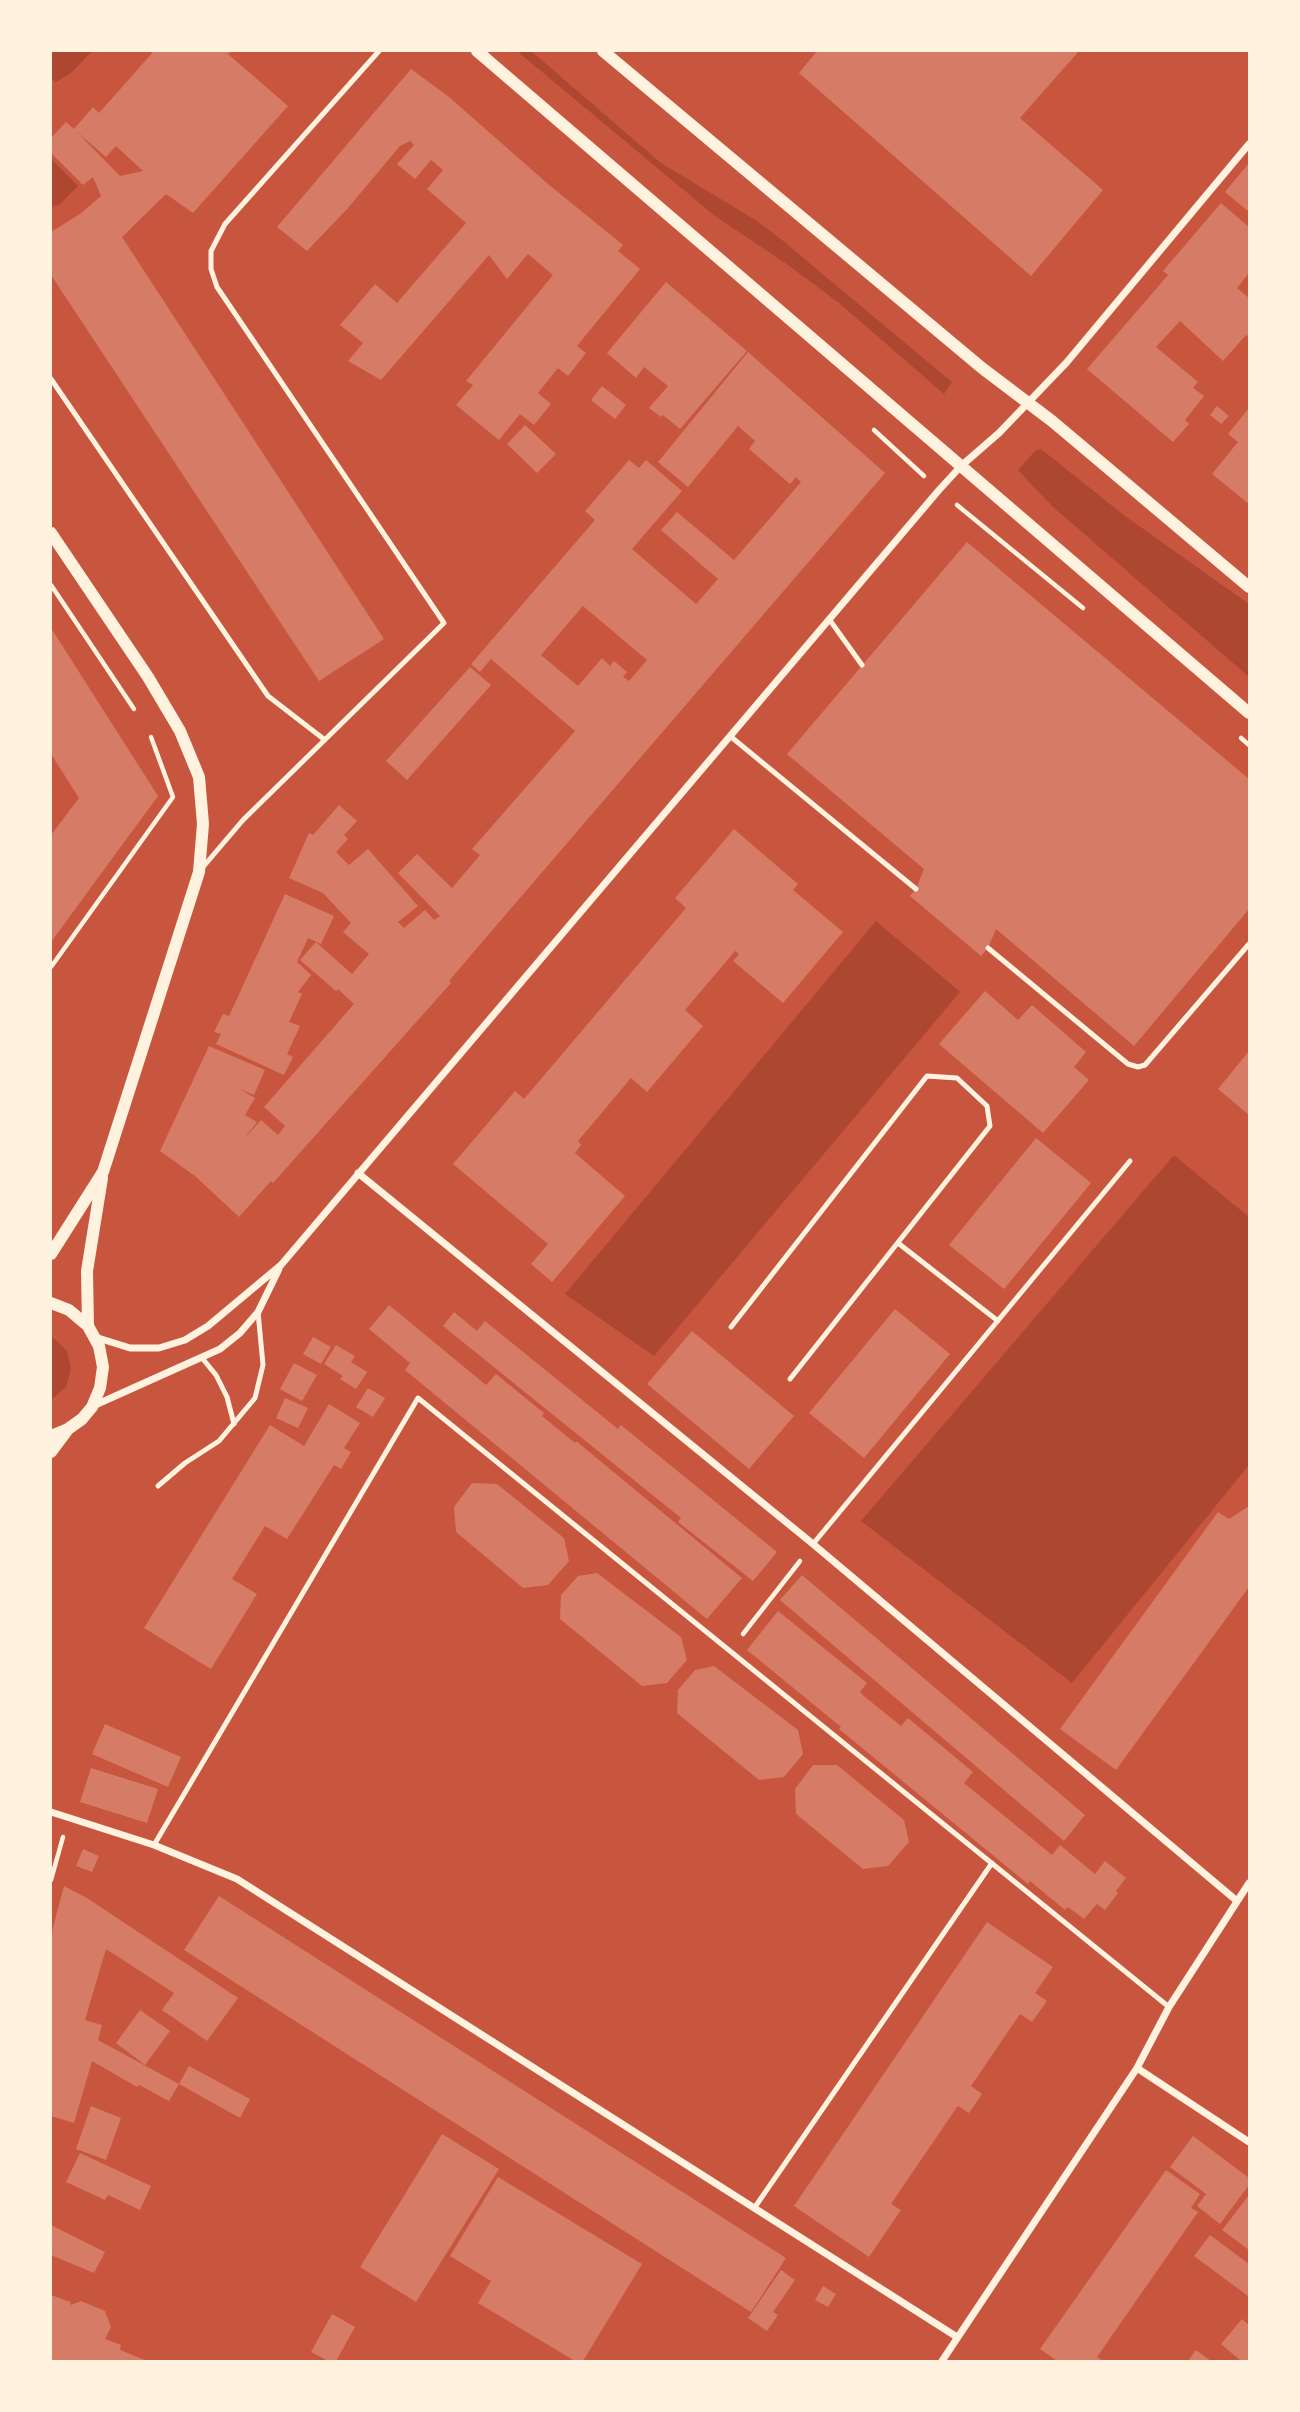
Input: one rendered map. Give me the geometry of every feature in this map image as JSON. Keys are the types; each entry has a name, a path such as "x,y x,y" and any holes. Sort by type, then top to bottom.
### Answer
{"street":[{"path":"477,51 1249,713"},
{"path":"603,51 1249,587"},
{"path":"51,1303 69,1310 91,1332 130,1348 159,1348 184,1340 208,1326 281,1265 961,466 999,433 1067,362 1249,144"},
{"path":"51,533 148,677 180,731 199,777 203,824 199,872 103,1172 87,1271 91,1332 103,1367 100,1388 92,1407 82,1419 51,1436"},
{"path":"51,1254 103,1172"},
{"path":"358,1173 813,1544 1237,1901"},
{"path":"92,1407 220,1349 240,1333 258,1312 281,1265"},
{"path":"51,1452 68,1429"},
{"path":"51,1812 154,1845 237,1879 957,2337"},
{"path":"942,2361 1137,2068 1169,2007 1249,1882"},
{"path":"1137,2068 1249,2142"}],"lane":[{"path":"199,872 243,820 444,623 217,287 211,269 211,251 225,224 379,51"},
{"path":"51,379 268,696 324,740"},
{"path":"829,619 862,665"},
{"path":"730,736 916,889"},
{"path":"988,948 1128,1064 1138,1067 1145,1065 1249,944"},
{"path":"731,1327 927,1076 957,1078 987,1106 990,1126 790,1379"},
{"path":"813,1544 1130,1161"},
{"path":"898,1243 998,1321"},
{"path":"159,1486 185,1462 219,1441 255,1398 263,1365 258,1312"},
{"path":"202,1358 216,1375 228,1397 234,1424"},
{"path":"154,1845 418,1398 1169,2007"},
{"path":"755,2207 992,1863"}],"path":[{"path":"51,585 134,710"},
{"path":"51,967 173,797 149,733"},
{"path":"729,1651 813,1544"},
{"path":"51,1880 68,1817"}],"shaded area":[{"path":"51,51 92,51 71,73 56,82 51,78"},
{"path":"517,51 531,51 661,163 757,221 782,240 952,382 944,394 839,303 715,216"},
{"path":"51,159 78,186 59,205 53,206 51,205"},
{"path":"1041,449 1125,516 1249,604 1249,677 1052,506 1018,470 1035,451"},
{"path":"876,921 960,992 654,1356 565,1294"},
{"path":"1174,1155 1249,1217 1249,1465 1072,1683 861,1521"},
{"path":"51,1336 67,1351 71,1369 66,1387 51,1400"}],"building":[{"path":"154,51 231,51 228,54 288,106 193,213 166,194 122,237 384,639 319,681 51,275 51,232 80,214 101,196 93,177 83,185 51,153 51,138 66,122 74,129 93,107 99,113","holes":["77,132 106,157 116,146 143,171 120,176"]},
{"path":"817,51 1079,51 1020,118 1103,190 1031,276 799,73"},
{"path":"411,69 449,97 548,184 623,245 618,251 640,269 577,346 586,353 568,376 558,368 538,393 551,404 534,425 520,414 499,440 456,405 473,385 466,381 553,275 528,254 507,279 489,255 381,380 348,361 363,343 340,325 375,284 397,303 466,223 427,189 443,170 431,160 415,179 397,164 414,145 410,141 400,146 348,208 307,251 277,227"},
{"path":"1249,163 1249,212 1225,192"},
{"path":"1221,203 1249,227 1249,276 1248,274 1237,288 1249,298 1249,337 1246,335 1223,361 1180,321 1156,347 1198,382 1193,388 1204,396 1185,420 1189,424 1173,442 1087,369 1168,275 1163,271"},
{"path":"666,282 747,351 680,429 649,408 668,386 644,367 636,378 607,353"},
{"path":"748,352 885,473 477,948 449,981 451,983 273,1183 271,1181 239,1217 195,1176 160,1151 209,1046 265,1070 254,1095 239,1089 255,1098 245,1115 257,1122 243,1140 261,1120 278,1135 285,1126 264,1107 354,1004 300,960 316,942 352,974 369,954 343,932 351,923 323,893 289,878 309,833 313,835 339,805 357,821 344,835 348,839 336,852 349,865 368,849 418,906 398,922 404,928 425,910 434,920 440,916 398,873 417,854 452,888 480,855 472,849 575,731 491,659 480,672 471,664 595,520 585,511 629,460 639,468 646,460 682,491 632,549 696,604 718,579 661,530 677,512 734,560 801,482 796,477 790,484 749,449 755,441 738,426 688,487 658,462","holes":["583,606 647,660 629,681 623,677 627,672 614,661 610,666 602,658 578,686 541,655"]},
{"path":"602,386 626,405 615,419 591,400"},
{"path":"1217,406 1229,416 1221,424 1210,415"},
{"path":"1249,408 1249,504 1212,474 1238,442 1228,434"},
{"path":"525,425 556,454 537,473 507,444"},
{"path":"967,542 1249,779 1249,909 1134,1046 996,929 988,948 981,956 910,896 916,889 924,869 787,754"},
{"path":"51,628 158,796 51,942 51,835 79,798 51,754"},
{"path":"470,667 491,685 407,780 386,761"},
{"path":"734,829 798,884 793,890 843,932 783,1003 733,961 739,954 735,951 685,1010 703,1026 647,1092 631,1078 578,1141 581,1145 575,1153 625,1196 552,1282 531,1264 548,1244 453,1164 515,1091 524,1099 686,908 675,898"},
{"path":"285,894 334,916 321,944 308,938 297,962 311,975 298,992 302,994 289,1022 300,1026 287,1054 293,1057 284,1075 216,1044 221,1034 214,1032 223,1014 229,1016"},
{"path":"985,991 1018,1020 1032,1005 1086,1052 1074,1067 1089,1080 1043,1133 939,1044"},
{"path":"1249,1051 1249,1115 1218,1089"},
{"path":"1036,1138 1091,1183 1004,1289 949,1245"},
{"path":"389,1305 486,1385 496,1374 544,1413 542,1416 742,1578 707,1619 405,1370 410,1363 369,1329"},
{"path":"895,1309 950,1354 864,1458 809,1413"},
{"path":"454,1312 477,1331 485,1321 618,1429 621,1425 777,1552 753,1581 678,1522 681,1518 443,1326"},
{"path":"692,1331 794,1416 749,1469 647,1384"},
{"path":"313,1337 331,1347 321,1364 303,1354"},
{"path":"336,1345 355,1356 351,1362 367,1372 356,1389 340,1379 343,1376 324,1364"},
{"path":"294,1363 317,1375 302,1401 280,1389"},
{"path":"368,1388 385,1398 373,1417 356,1407"},
{"path":"285,1398 308,1408 298,1428 276,1418"},
{"path":"329,1404 360,1423 344,1448 351,1452 341,1469 334,1465 287,1539 265,1526 232,1579 257,1594 211,1669 144,1628 270,1425 304,1446"},
{"path":"472,1483 497,1484 564,1538 569,1561 548,1585 523,1588 456,1532 454,1507"},
{"path":"1249,1506 1249,1587 1116,1770 1060,1729 1218,1512 1229,1519"},
{"path":"597,1573 681,1637 687,1660 667,1683 642,1686 560,1619 561,1595 578,1576"},
{"path":"802,1575 1085,1815 1064,1841 780,1600"},
{"path":"778,1611 867,1683 860,1692 865,1697 901,1726 908,1718 973,1772 964,1783 1052,1855 1060,1845 1095,1874 1105,1861 1126,1878 1105,1910 1097,1904 1084,1919 1068,1907 1065,1910 1030,1881 1028,1884 747,1650"},
{"path":"714,1666 798,1730 803,1754 784,1777 759,1780 677,1713 678,1690 695,1670"},
{"path":"105,1724 181,1757 168,1787 92,1754"},
{"path":"813,1765 837,1765 904,1820 909,1842 888,1866 863,1869 796,1814 795,1789"},
{"path":"91,1768 158,1789 147,1823 80,1802"},
{"path":"83,1849 99,1856 92,1872 76,1866"},
{"path":"64,1886 87,1898 238,1998 207,2041 162,2010 174,1993 106,1949 85,2020 102,2025 98,2040 179,2084 169,2101 139,2085 137,2087 92,2061 74,2123 51,2116 51,1935"},
{"path":"219,1896 786,2258 751,2312 184,1950"},
{"path":"987,1922 1053,1967 1035,1993 1047,2001 1032,2022 1020,2014 971,2086 982,2094 969,2113 958,2106 955,2110 891,2204 901,2210 869,2257 794,2206"},
{"path":"140,2010 170,2031 145,2065 116,2043"},
{"path":"189,2066 250,2099 240,2118 179,2084"},
{"path":"91,2106 121,2118 106,2160 76,2149"},
{"path":"442,2134 499,2169 416,2302 360,2267"},
{"path":"1193,2136 1249,2178 1249,2185 1220,2224 1197,2206 1206,2194 1170,2167"},
{"path":"80,2153 151,2186 140,2210 108,2195 105,2200 66,2182"},
{"path":"1166,2170 1200,2194 1191,2208 1198,2212 1097,2357 1103,2361 1057,2361 1040,2349"},
{"path":"498,2177 642,2264 583,2361 575,2361 478,2303 491,2281 450,2256"},
{"path":"1249,2195 1249,2250 1222,2230"},
{"path":"51,2225 105,2252 94,2273 51,2255"},
{"path":"1210,2235 1249,2264 1248,2296 1194,2256"},
{"path":"781,2270 795,2280 773,2312 778,2315 767,2331 748,2318"},
{"path":"823,2286 836,2294 828,2307 815,2300"},
{"path":"51,2295 70,2302 71,2305 81,2301 105,2311 111,2327 105,2339 121,2345 120,2350 147,2361 51,2361"},
{"path":"332,2314 355,2327 336,2361 328,2361 311,2352"},
{"path":"1242,2319 1249,2325 1249,2361 1241,2361 1221,2344"},
{"path":"1196,2350 1211,2361 1188,2361"}]}
